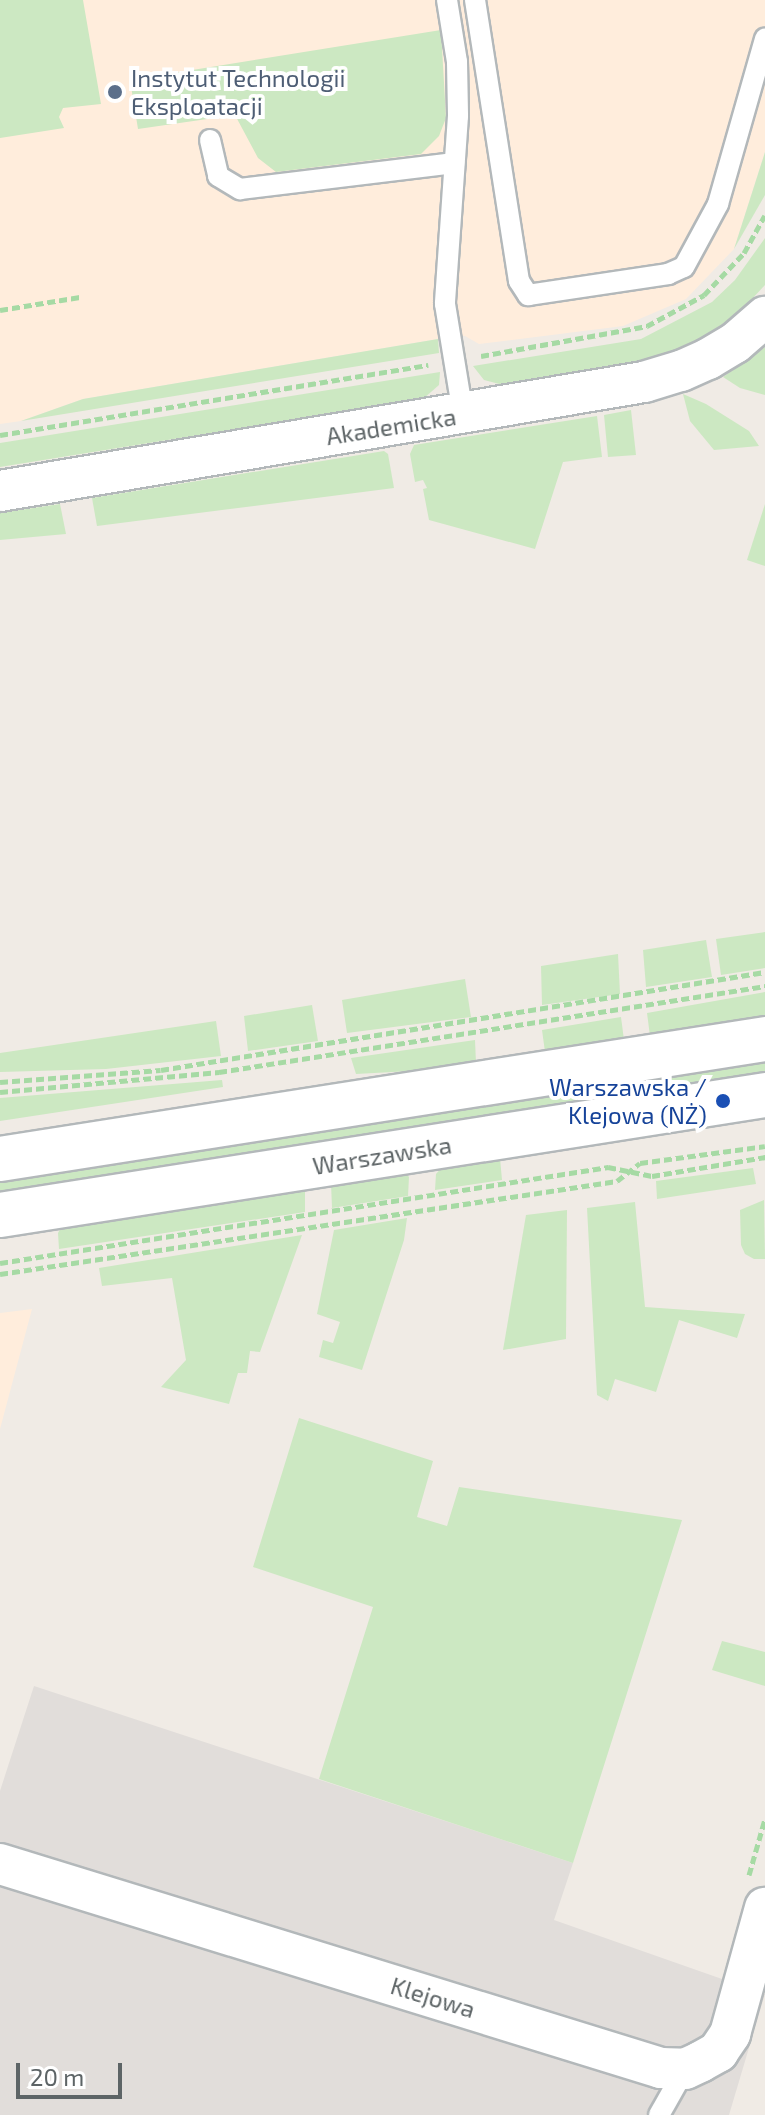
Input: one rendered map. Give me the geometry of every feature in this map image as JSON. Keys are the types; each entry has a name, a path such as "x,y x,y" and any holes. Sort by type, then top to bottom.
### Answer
{"main road":[{"path":"0,1159 765,1039"},
{"name":"Warszawska","path":"0,1215 765,1095"}],"street":[{"name":"Akademicka","path":"0,491 644,382 681,371 735,343 765,317"},
{"name":"Klejowa","path":"0,1864 661,2068 685,2069"},
{"path":"685,2069 718,2052 730,2034 758,1961 765,1908"}],"lane":[{"path":"447,0 457,62 454,163 444,292 463,414"},
{"path":"475,0 519,281 528,295 668,274 684,267 718,204 765,39"},
{"path":"210,140 218,176 240,189 454,163"},
{"path":"659,2115 685,2069"}],"path":[{"path":"0,435 454,361 647,326 704,295 744,253 765,215"},
{"path":"0,310 80,297"},
{"path":"0,1082 161,1070 765,972"},
{"path":"0,1092 219,1072 765,986"},
{"path":"0,1274 617,1181 640,1163 765,1146"},
{"path":"0,1263 608,1167 652,1176 765,1157"}],"shaded area":[{"path":"0,0 765,0 765,152 734,249 686,299 623,326 479,344 465,336 450,337 83,399 21,421 0,424"},
{"path":"32,1309 0,1429 0,1313"},
{"path":"34,1686 573,1863 554,1920 765,1994 729,2115 0,2115 0,1791"}],"green space":[{"path":"0,0 83,0 101,104 63,108 59,117 64,128 0,138"},
{"path":"441,30 446,118 439,136 421,154 276,172 258,158 235,115 138,129 130,80"},
{"path":"765,152 765,195 734,249"},
{"path":"765,238 765,285 739,313 690,346 642,363 515,388 484,380 473,366 641,339 712,302 735,280"},
{"path":"438,339 439,353 21,421 83,399"},
{"path":"765,347 765,395 740,388 723,377"},
{"path":"440,372 439,385 423,399 0,467 0,443"},
{"path":"683,394 706,404 749,431 759,446 714,450 690,421"},
{"path":"631,410 636,455 608,457 604,415"},
{"path":"597,416 602,457 563,462 535,549 429,520 423,489 427,488 423,480 415,482 410,454 414,445"},
{"path":"384,451 388,454 394,488 97,526 92,498"},
{"path":"60,504 66,534 0,540 0,513"},
{"path":"765,504 765,566 747,560"},
{"path":"765,932 765,968 721,975 716,939"},
{"path":"706,940 712,977 646,987 643,950"},
{"path":"618,954 620,994 542,1005 541,966"},
{"path":"465,979 471,1017 347,1033 342,1000"},
{"path":"765,992 765,1019 650,1036 647,1013"},
{"path":"312,1005 318,1041 248,1051 244,1016"},
{"path":"621,1017 624,1040 545,1052 542,1030"},
{"path":"216,1021 221,1056 106,1069 0,1072 0,1053"},
{"path":"475,1040 476,1063 429,1070 356,1074 351,1058"},
{"path":"765,1059 765,1075 0,1194 0,1178"},
{"path":"222,1080 223,1087 0,1121 0,1098"},
{"path":"500,1158 502,1180 435,1190 436,1174 444,1165"},
{"path":"753,1168 756,1184 657,1199 656,1181"},
{"path":"404,1171 409,1177 408,1196 332,1208 331,1183"},
{"path":"305,1187 305,1212 59,1249 58,1233 62,1226"},
{"path":"764,1200 765,1259 754,1259 745,1254 741,1245 740,1210"},
{"path":"635,1202 645,1307 745,1314 737,1338 679,1320 656,1392 615,1379 608,1401 597,1395 587,1208"},
{"path":"567,1210 566,1339 503,1350 526,1215"},
{"path":"407,1218 404,1240 362,1370 319,1357 323,1340 333,1343 340,1322 317,1314 334,1230"},
{"path":"302,1235 260,1352 250,1351 247,1373 238,1373 229,1404 161,1387 186,1360 172,1278 102,1286 99,1268"},
{"path":"299,1418 433,1461 417,1517 447,1526 459,1487 682,1520 573,1863 319,1779 373,1607 253,1567"},
{"path":"722,1641 765,1652 765,1686 712,1670"}],"place":[{"name":"Instytut Technologii Eksploatacji","path":"115,92"},
{"name":"Warszawska / Klejowa (NŻ)","path":"723,1101"}]}
